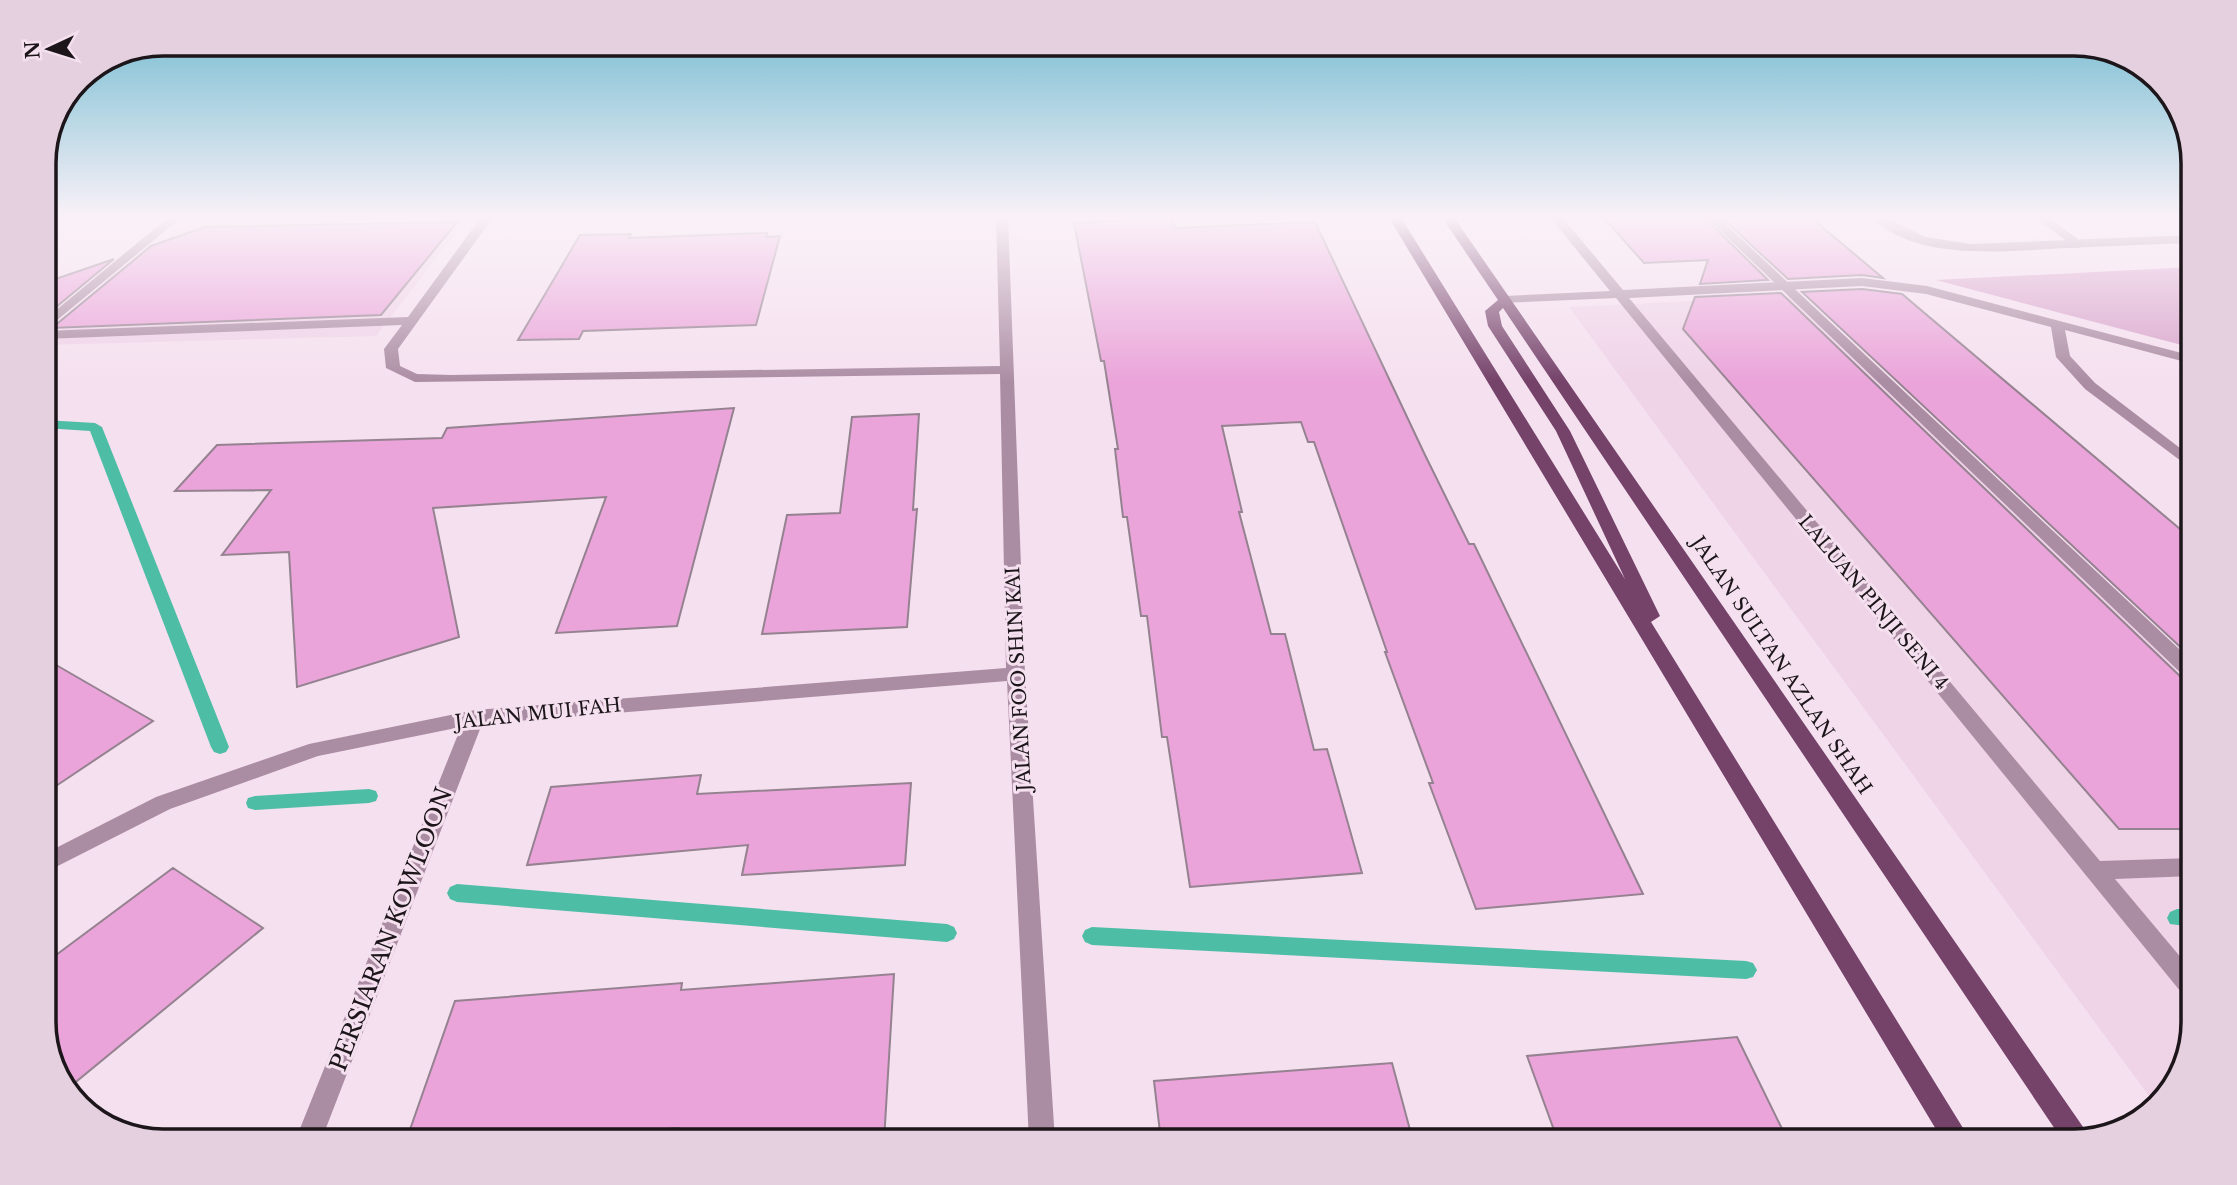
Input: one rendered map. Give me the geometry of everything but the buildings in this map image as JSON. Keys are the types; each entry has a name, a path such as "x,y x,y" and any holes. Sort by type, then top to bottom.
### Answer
{"main road":[{"path":"1428,271 1951,1129"},
{"name":"JALAN SULTAN AZLAN SHAH","path":"1485,271 2070,1129"},
{"path":"1505,300 1492,311 1494,326 1563,431 1583,467 1685,689"}],"street":[{"path":"56,317 111,271"},
{"path":"447,271 391,349 393,368 415,378 1005,370"},
{"name":"JALAN FOO SHIN KAI","path":"1003,271 1016,674 1041,1129"},
{"name":"LALUAN PINJI SENI 4","path":"1600,271 2181,971"},
{"path":"1770,271 2181,662"},
{"path":"1505,300 1862,282 1927,290 2181,357"},
{"path":"56,335 411,321"},
{"path":"2057,324 2063,357 2090,386 2181,456"},
{"name":"JALAN MUI FAH","path":"56,858 163,803 316,749 475,717 1016,674"},
{"name":"PERSIARAN KOWLOON","path":"313,1129 475,717"},
{"path":"2096,870 2181,867"}],"shaded area":[{"path":"128,271 426,271 376,336 56,345 56,335"},
{"path":"2108,271 2181,271 2181,345 1936,280"},
{"path":"1798,296 2181,662 2181,1022 2179,1043 2170,1069 2149,1097 1569,307"}],"waterway":[{"path":"56,425 95,427 220,747"},
{"path":"255,803 369,796"},
{"path":"457,893 947,933"},
{"path":"1092,936 1746,970"}]}
